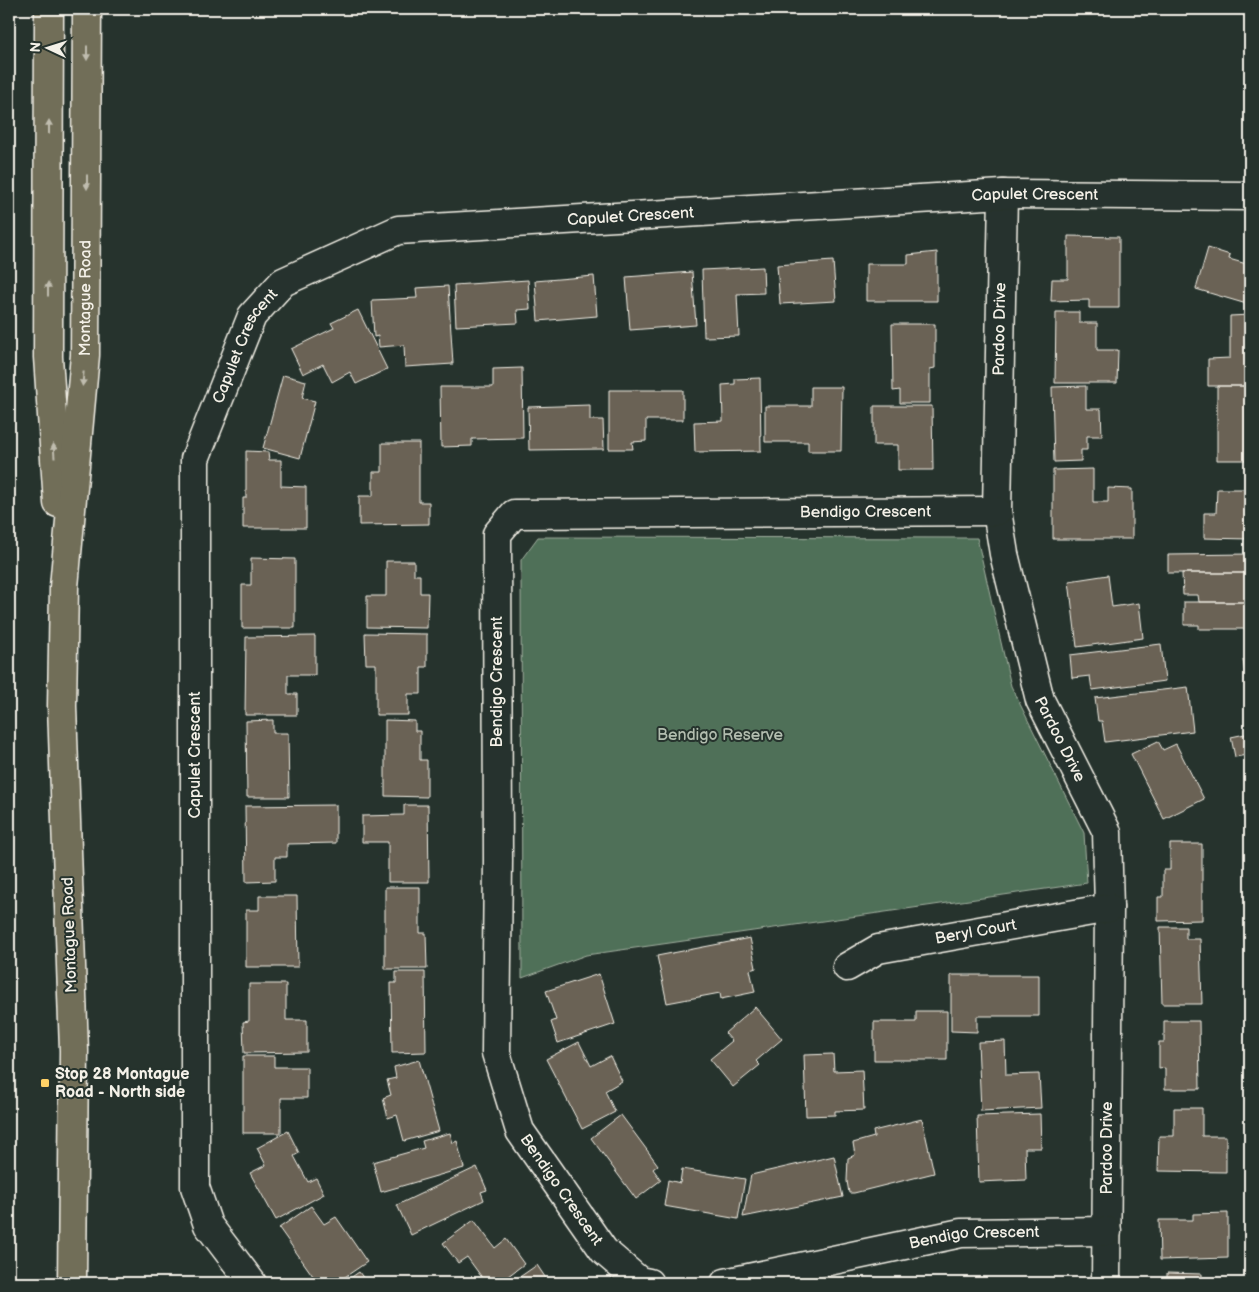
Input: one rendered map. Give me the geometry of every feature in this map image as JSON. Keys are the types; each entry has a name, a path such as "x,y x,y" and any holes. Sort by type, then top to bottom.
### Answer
{"main road":[{"path":"35,9 49,58"},
{"name":"Montague Road","path":"49,9 48,357 64,587"},
{"name":"Montague Road","path":"72,1283 74,1051 62,706 64,587 85,355 87,9"}],"street":[{"name":"Capulet Crescent","path":"252,1283 208,1225 195,1187 195,459 252,316 283,282 398,230 1003,194 1250,196"},
{"name":"Pardoo Drive","path":"1003,194 997,511 1004,554 1040,700 1107,832 1109,908 1106,1283"},
{"name":"Bendigo Crescent","path":"649,1283 639,1281 604,1251 520,1131 496,1053 498,870 497,534 514,514 997,511"},
{"name":"Beryl Court","path":"847,967 878,949 1109,908"},
{"name":"Bendigo Crescent","path":"725,1283 961,1233 1107,1231"}],"green space":[{"name":"Bendigo Reserve","path":"538,537 977,538 1011,686 1084,833 1087,883 586,955 522,978 521,560"}],"building":[{"path":"1068,236 1119,237 1119,308 1089,308 1089,300 1051,301 1052,279 1068,279"},
{"path":"1208,248 1230,255 1229,259 1250,265 1250,305 1196,289"},
{"path":"937,252 937,301 866,301 866,264 908,264 908,255"},
{"path":"833,261 836,301 780,304 777,265"},
{"path":"763,267 764,293 737,294 739,336 704,337 702,270"},
{"path":"692,272 696,325 630,330 626,277"},
{"path":"594,276 597,316 538,321 535,281"},
{"path":"528,280 530,309 517,310 518,323 456,326 454,285"},
{"path":"448,286 453,364 405,367 404,345 379,347 378,336 374,337 372,300 417,298 416,288"},
{"path":"358,310 387,369 356,384 350,372 332,382 323,364 303,374 291,349 334,328 331,323"},
{"path":"1056,312 1079,312 1079,323 1097,323 1097,350 1118,350 1117,383 1055,383"},
{"path":"1250,315 1250,386 1208,386 1208,359 1230,358 1230,316"},
{"path":"892,324 935,324 935,368 930,369 930,403 900,403 900,390 893,391"},
{"path":"522,368 523,438 472,439 472,446 441,447 440,387 493,387 493,369"},
{"path":"283,375 306,381 302,398 315,401 300,458 263,448"},
{"path":"760,378 761,451 695,452 694,422 723,421 722,385 735,384 735,379"},
{"path":"1086,386 1086,409 1101,409 1102,436 1087,436 1087,450 1081,450 1081,461 1054,462 1052,387"},
{"path":"1217,386 1249,386 1250,460 1217,460"},
{"path":"811,387 842,387 841,451 808,451 808,442 765,442 765,406 811,406"},
{"path":"609,390 683,390 683,420 646,420 646,441 632,442 633,449 609,449"},
{"path":"590,405 590,420 603,420 604,449 529,450 528,407"},
{"path":"874,406 932,406 933,470 898,470 898,445 874,445"},
{"path":"382,443 419,443 419,502 429,502 429,524 359,525 359,496 373,496 373,472 382,472"},
{"path":"246,451 268,452 269,460 281,460 281,486 306,487 306,528 243,528 243,498 246,498"},
{"path":"1093,469 1093,502 1108,502 1108,488 1132,489 1132,539 1053,539 1053,470"},
{"path":"1217,489 1249,489 1250,539 1204,538 1204,513 1216,513"},
{"path":"1250,554 1250,573 1168,573 1168,555"},
{"path":"251,558 295,559 295,628 242,628 242,585 251,585"},
{"path":"386,561 414,561 414,575 420,575 420,593 428,593 427,628 367,627 367,596 386,596"},
{"path":"1182,573 1250,573 1250,602 1199,602 1198,595 1183,595"},
{"path":"1108,575 1112,607 1139,603 1143,638 1077,647 1069,581"},
{"path":"1184,602 1250,602 1250,623 1246,622 1246,629 1199,629 1199,625 1184,625"},
{"path":"365,633 427,634 427,667 421,667 421,694 408,694 408,715 376,715 376,664 366,664"},
{"path":"315,636 315,675 288,675 288,694 297,694 297,715 245,715 246,637"},
{"path":"1161,644 1165,681 1092,690 1090,676 1072,678 1070,655"},
{"path":"1250,659 1250,708 1243,660"},
{"path":"1188,687 1193,731 1105,742 1102,721 1098,721 1095,698"},
{"path":"273,720 273,733 288,733 289,797 247,797 246,721"},
{"path":"385,720 415,721 415,731 420,731 420,760 427,760 427,797 385,796"},
{"path":"1250,733 1249,771 1247,755 1235,757 1231,737"},
{"path":"1158,741 1163,750 1176,744 1204,799 1164,819 1131,754"},
{"path":"336,805 336,843 287,844 287,857 275,857 275,881 246,882 245,806"},
{"path":"404,805 428,805 429,882 388,882 388,842 362,842 362,816 404,815"},
{"path":"1170,844 1202,844 1202,920 1158,921 1158,897 1163,897 1163,870 1170,870"},
{"path":"385,887 420,887 420,933 426,933 427,969 385,969"},
{"path":"259,896 297,896 298,967 246,967 246,910 259,910"},
{"path":"1160,927 1186,927 1186,939 1200,939 1202,1004 1162,1004"},
{"path":"750,938 756,968 750,970 755,992 721,999 720,993 667,1003 657,956"},
{"path":"396,972 425,972 426,1052 392,1053 391,983 396,983"},
{"path":"599,974 615,1024 558,1043 551,1022 556,1020 546,991"},
{"path":"951,975 1039,975 1039,1016 977,1016 977,1032 951,1031"},
{"path":"249,984 286,984 286,1020 307,1020 307,1052 244,1053 243,1022 249,1021"},
{"path":"755,1007 782,1039 756,1061 760,1065 733,1087 710,1059 732,1041 725,1033"},
{"path":"916,1011 947,1011 947,1060 874,1060 874,1022 916,1022"},
{"path":"1164,1021 1199,1021 1200,1089 1165,1089 1165,1068 1159,1069 1159,1042 1164,1042"},
{"path":"1005,1041 1006,1075 1039,1074 1041,1108 981,1111 978,1042"},
{"path":"579,1042 591,1066 610,1056 622,1081 605,1091 615,1112 582,1129 546,1059"},
{"path":"833,1054 834,1071 862,1070 864,1110 835,1111 835,1115 806,1116 804,1055"},
{"path":"243,1056 274,1056 274,1067 307,1067 307,1098 281,1098 281,1133 243,1133"},
{"path":"419,1060 439,1131 404,1141 397,1115 388,1118 383,1098 391,1095 387,1080 396,1078 394,1067"},
{"path":"1174,1108 1202,1108 1202,1136 1226,1136 1226,1172 1158,1171 1159,1136 1174,1136"},
{"path":"1040,1114 1041,1148 1025,1148 1026,1180 979,1182 977,1116"},
{"path":"621,1115 658,1165 653,1169 661,1180 636,1199 591,1138"},
{"path":"922,1119 934,1173 849,1193 847,1181 848,1158 855,1155 853,1143 874,1137 873,1131"},
{"path":"288,1131 299,1153 294,1156 308,1182 316,1178 324,1194 276,1220 250,1173 266,1165 257,1148"},
{"path":"450,1133 453,1143 457,1141 464,1168 381,1192 373,1162 424,1148 422,1141"},
{"path":"834,1156 843,1197 743,1217 751,1175"},
{"path":"477,1167 487,1190 481,1192 484,1200 411,1235 397,1205"},
{"path":"682,1169 745,1179 738,1219 664,1206 668,1180 680,1183"},
{"path":"311,1206 324,1224 336,1217 367,1262 336,1283 318,1283 279,1228"},
{"path":"1228,1213 1228,1258 1160,1260 1159,1220 1193,1220 1193,1214"},
{"path":"474,1220 495,1248 506,1239 524,1264 499,1283 486,1283 467,1257 458,1263 443,1243"},
{"path":"537,1265 549,1283 511,1283"},
{"path":"359,1272 367,1283 343,1283"},
{"path":"1167,1273 1202,1274 1202,1283 1167,1283"}],"place":[{"name":"Stop 28 Montague Road - North side","path":"45,1083"}]}
